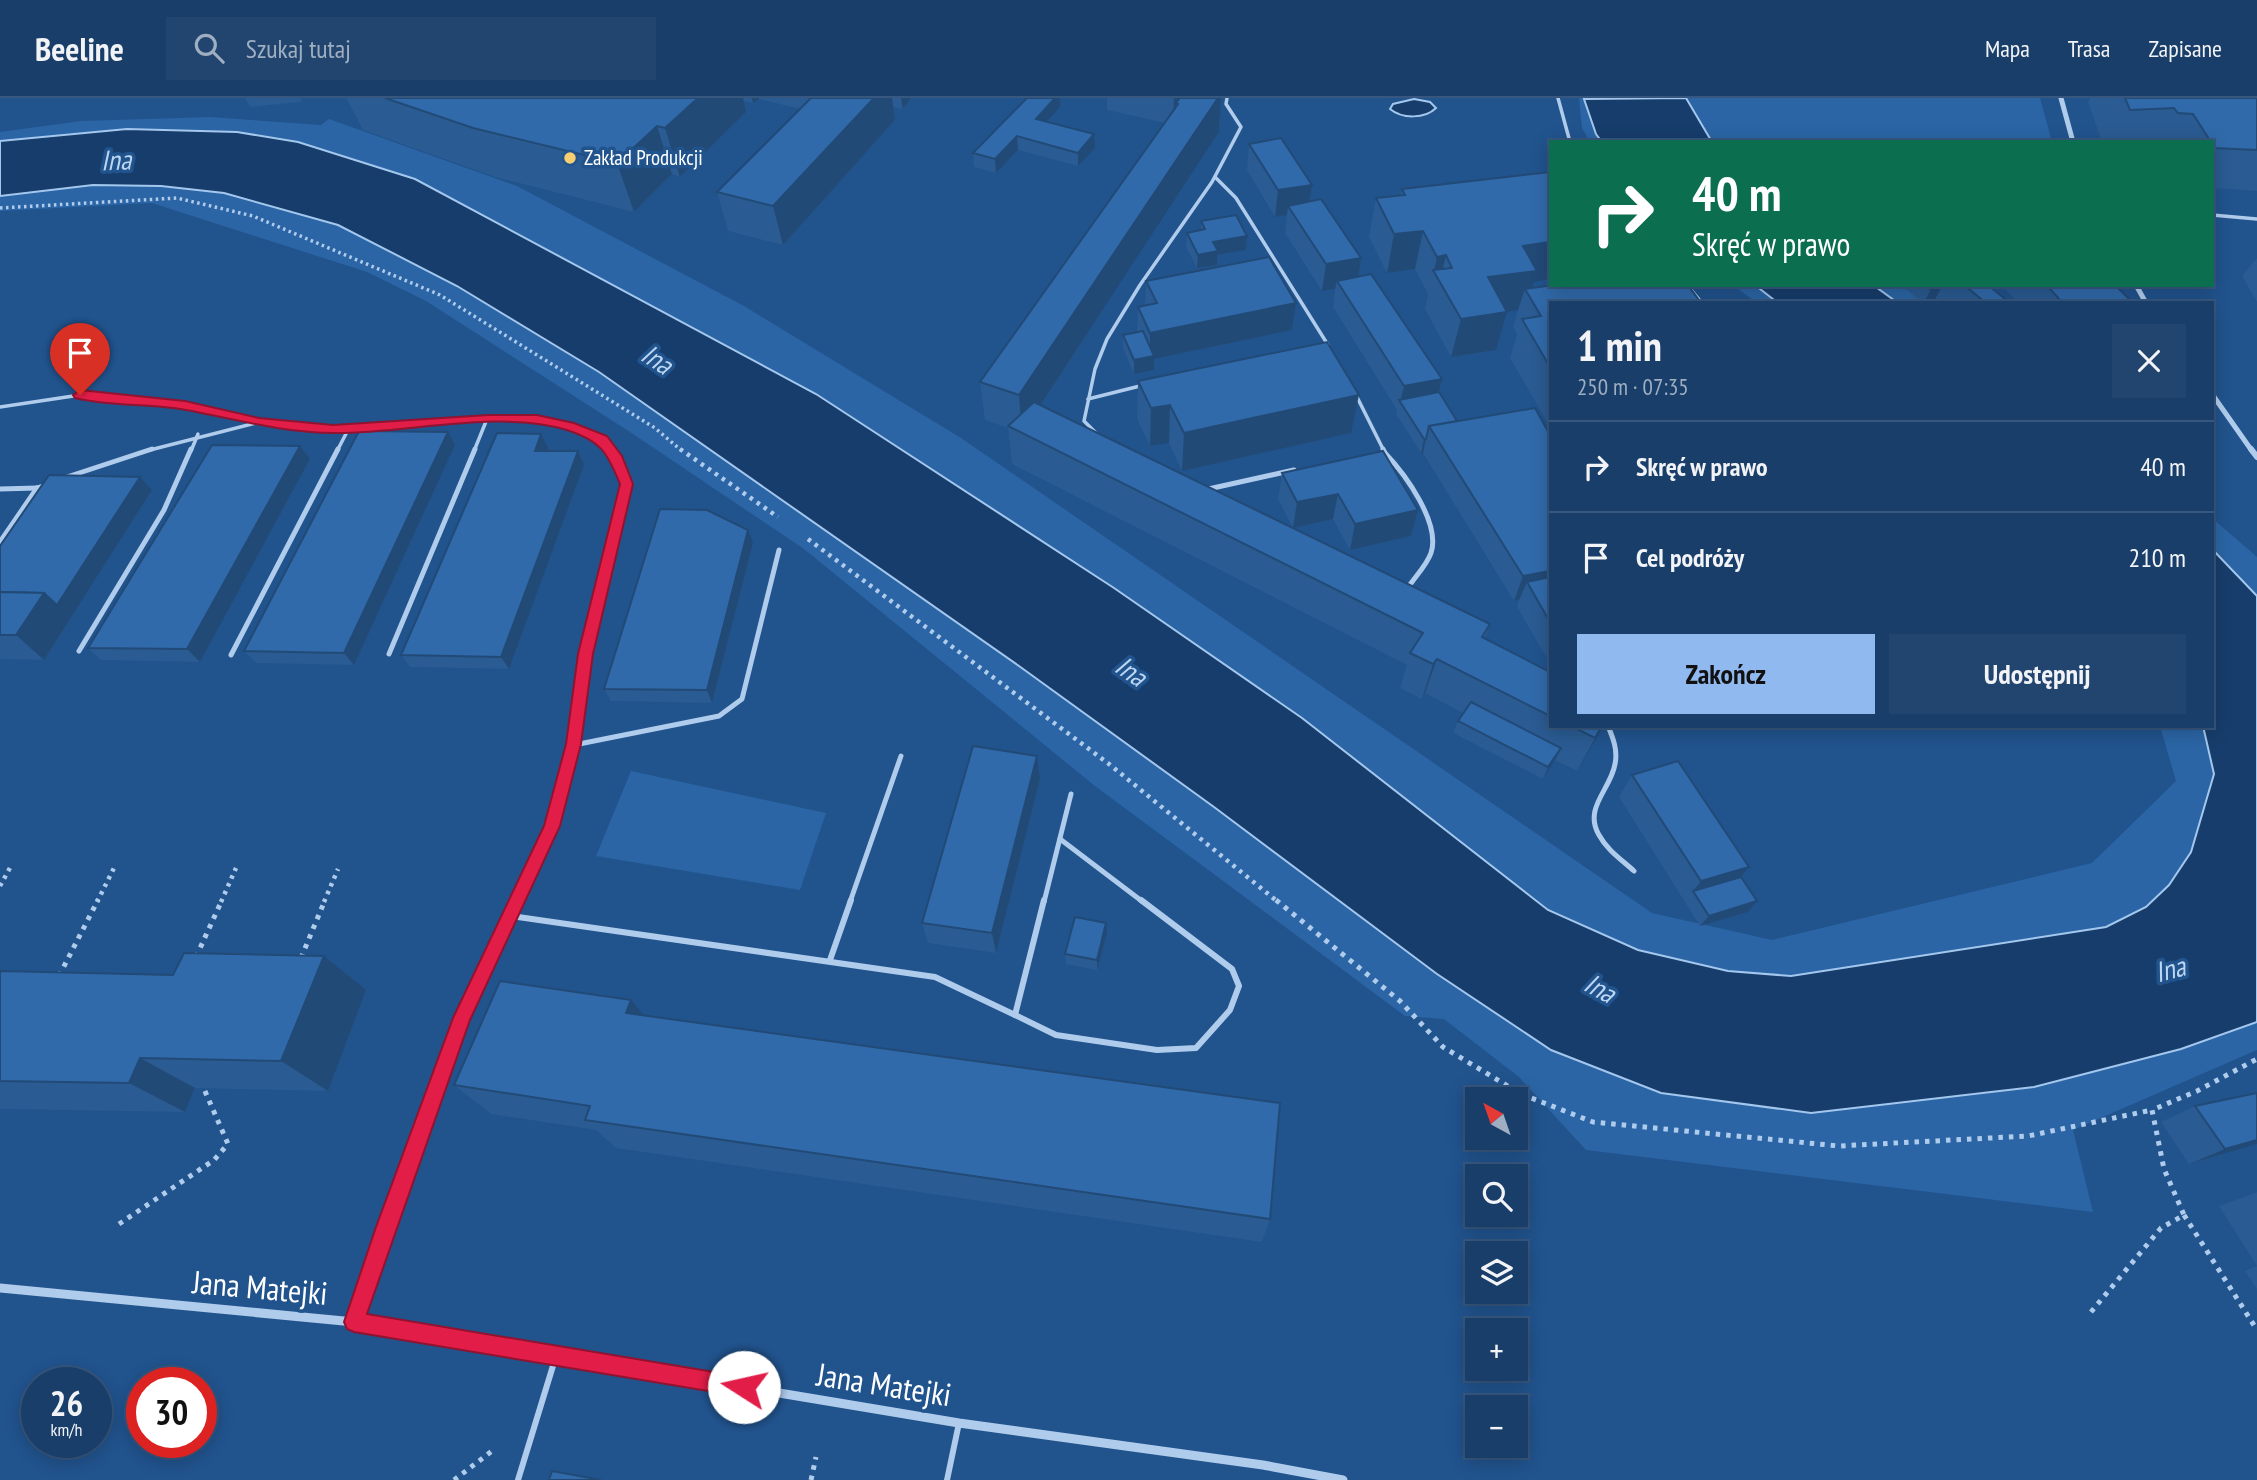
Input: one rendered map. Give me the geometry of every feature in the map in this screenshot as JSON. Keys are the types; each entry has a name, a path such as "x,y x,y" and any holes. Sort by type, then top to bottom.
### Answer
{"street":[{"path":"2061,98 2072,140"},
{"path":"2214,397 2257,457"},
{"name":"Jana Matejki","path":"0,1288 354,1322 959,1423 1263,1465 1343,1480"}],"lane":[{"path":"1101,438 1084,422 1088,399 1106,341 1144,278 1225,164 1241,127 1226,104 1227,98"},
{"path":"1558,98 1569,140"},
{"path":"1215,177 1236,198 1329,347 1315,349"},
{"path":"2214,215 2257,219"},
{"path":"1263,263 1275,259"},
{"path":"1144,278 1155,280"},
{"path":"1689,287 1700,301"},
{"path":"1088,399 1156,382"},
{"path":"1349,382 1385,453 1404,473 1434,531 1432,554 1405,592 1416,598"},
{"path":"0,407 80,395 185,405 259,422 349,428 488,419 537,420 569,426 602,439 615,456 626,484 585,654 574,744 552,826 461,1018 354,1322"},
{"path":"389,654 488,419"},
{"path":"0,489 37,488 133,453 198,434 259,422"},
{"path":"231,655 349,428"},
{"path":"79,651 164,510 198,434"},
{"path":"1372,455 1385,453"},
{"path":"1206,498 1195,492 1307,468"},
{"path":"0,542 37,488"},
{"path":"574,744 719,716 742,699 779,550"},
{"path":"1609,728 1616,742 1617,770 1595,806 1595,826 1614,854 1634,871"},
{"path":"830,960 901,756"},
{"path":"1015,1015 1072,794"},
{"path":"511,916 935,977 1056,1035 1157,1050 1196,1048 1230,1010 1240,986 1232,969 1060,839"},
{"path":"518,1480 556,1356"},
{"path":"947,1480 959,1423"}],"path":[{"path":"0,208 177,198 253,216 440,295 655,428 685,453 783,521"},
{"path":"803,536 1109,764 1400,1001 1443,1047 1521,1094 1594,1122 1839,1146 2028,1136 2152,1110 2197,1091 2257,1059"},
{"path":"0,886 11,866"},
{"path":"56,981 114,868"},
{"path":"195,959 236,868"},
{"path":"297,968 338,869"},
{"path":"119,1224 214,1160 229,1144 204,1089"},
{"path":"2152,1110 2164,1168 2184,1215 2257,1330"},
{"path":"2091,1312 2161,1228 2184,1215"},
{"path":"811,1480 816,1457"}],"shaded area":[{"path":"1579,98 2040,98 2051,140 1589,140 1582,128"},
{"path":"210,117 321,125 329,119 517,186 744,306 961,438 1652,913 1772,940 2092,863 2176,781 2161,728 2214,728 2214,520 2257,557 2257,1050 2073,1130 2093,1212 1586,1150 1519,1077 1444,1019 1405,1016 1095,786 804,549 630,432 426,301 367,272 152,203 0,211 0,132 81,121"},
{"path":"1736,287 1907,287 1934,301 1754,301"},
{"path":"631,771 826,813 800,890 596,856"}],"water":[{"path":"1686,98 1711,140 1600,140 1584,99"},
{"path":"1414,99 1430,102 1436,108 1426,114 1413,116 1401,115 1390,109 1393,104"},
{"name":"Ina","path":"127,129 237,132 298,142 415,179 816,394 1114,588 1302,718 1548,910 1638,950 1728,971 1791,976 2106,927 2146,907 2169,885 2191,852 2214,774 2203,728 2214,728 2214,551 2257,596 2257,1022 2181,1049 2034,1087 1811,1113 1661,1093 1551,1050 1437,974 1214,807 1019,666 599,372 457,286 338,225 224,193 161,186 93,185 0,196 0,141"},
{"path":"1758,287 1876,287 1895,301 1775,301"}],"building":[{"path":"385,98 698,98 665,128 657,126 617,163 473,128"},
{"path":"811,98 874,98 773,206 717,192"},
{"path":"1027,98 1055,98 1036,119 1094,134 1078,153 1017,136 995,159 973,153"},
{"path":"1180,98 1218,98 1019,395 980,382 1178,104 1176,103"},
{"path":"2125,98 2257,98 2257,150 2215,148 2214,140 2210,140 2193,114 2178,113 2174,108 2130,110"},
{"path":"1281,138 1312,185 1278,190 1249,144"},
{"path":"1549,172 1549,242 1523,246 1537,271 1488,277 1507,312 1461,319 1433,270 1452,268 1446,255 1437,257 1423,231 1394,234 1376,198 1405,195 1402,189"},
{"path":"1321,199 1361,258 1326,264 1288,206"},
{"path":"1236,215 1247,236 1213,242 1218,251 1198,255 1187,233 1205,229 1201,221"},
{"path":"1269,257 1296,303 1150,333 1138,307 1157,303 1146,281"},
{"path":"1371,274 1442,379 1404,386 1337,281"},
{"path":"1549,286 1689,287 1700,301 1549,301 1549,365 1522,319 1541,316 1525,289"},
{"path":"1966,287 1990,287 2008,301 1984,301"},
{"path":"2048,287 2117,287 2131,301 2061,301"},
{"path":"1143,331 1154,356 1134,360 1123,335"},
{"path":"1327,342 1359,395 1184,433 1170,405 1151,408 1138,381"},
{"path":"1439,392 1457,421 1429,426 1424,439 1399,400"},
{"path":"1034,402 1490,624 1482,637 1549,671 1549,715 1437,659 1433,664 1410,653 1423,633 1008,426"},
{"path":"1535,408 1549,433 1549,571 1523,576 1429,426"},
{"path":"359,431 448,432 344,653 244,651"},
{"path":"497,433 541,434 535,451 578,451 501,657 401,655"},
{"path":"212,445 300,446 187,649 88,648"},
{"path":"1383,451 1418,510 1355,524 1338,494 1297,502 1282,473"},
{"path":"49,475 140,477 57,605 44,593 0,592 0,546"},
{"path":"660,509 707,510 748,530 707,690 604,689"},
{"path":"1549,577 1549,620 1527,582"},
{"path":"0,592 44,593 16,635 0,635"},
{"path":"1471,702 1561,748 1548,767 1458,721"},
{"path":"1575,728 1601,728 1595,738"},
{"path":"973,746 1037,756 992,933 922,923"},
{"path":"1678,761 1749,867 1701,881 1632,775"},
{"path":"1741,877 1757,901 1709,916 1693,891"},
{"path":"1075,917 1106,923 1097,960 1065,954"},
{"path":"184,953 324,956 281,1061 140,1058 129,1083 0,1081 0,971 173,975"},
{"path":"500,981 631,1000 626,1013 1280,1103 1270,1219 585,1120 590,1106 454,1085"},
{"path":"2257,1093 2257,1140 2225,1149 2195,1106"},
{"path":"552,1471 601,1480 549,1480"}],"place":[{"name":"Zakład Produkcji","path":"570,158"}],"route":[{"path":"80,395 185,405 259,422 333,429 488,419 537,420 569,426 602,439 615,456 626,484 585,654 574,744 552,826 461,1018 354,1322 744,1387"}]}
